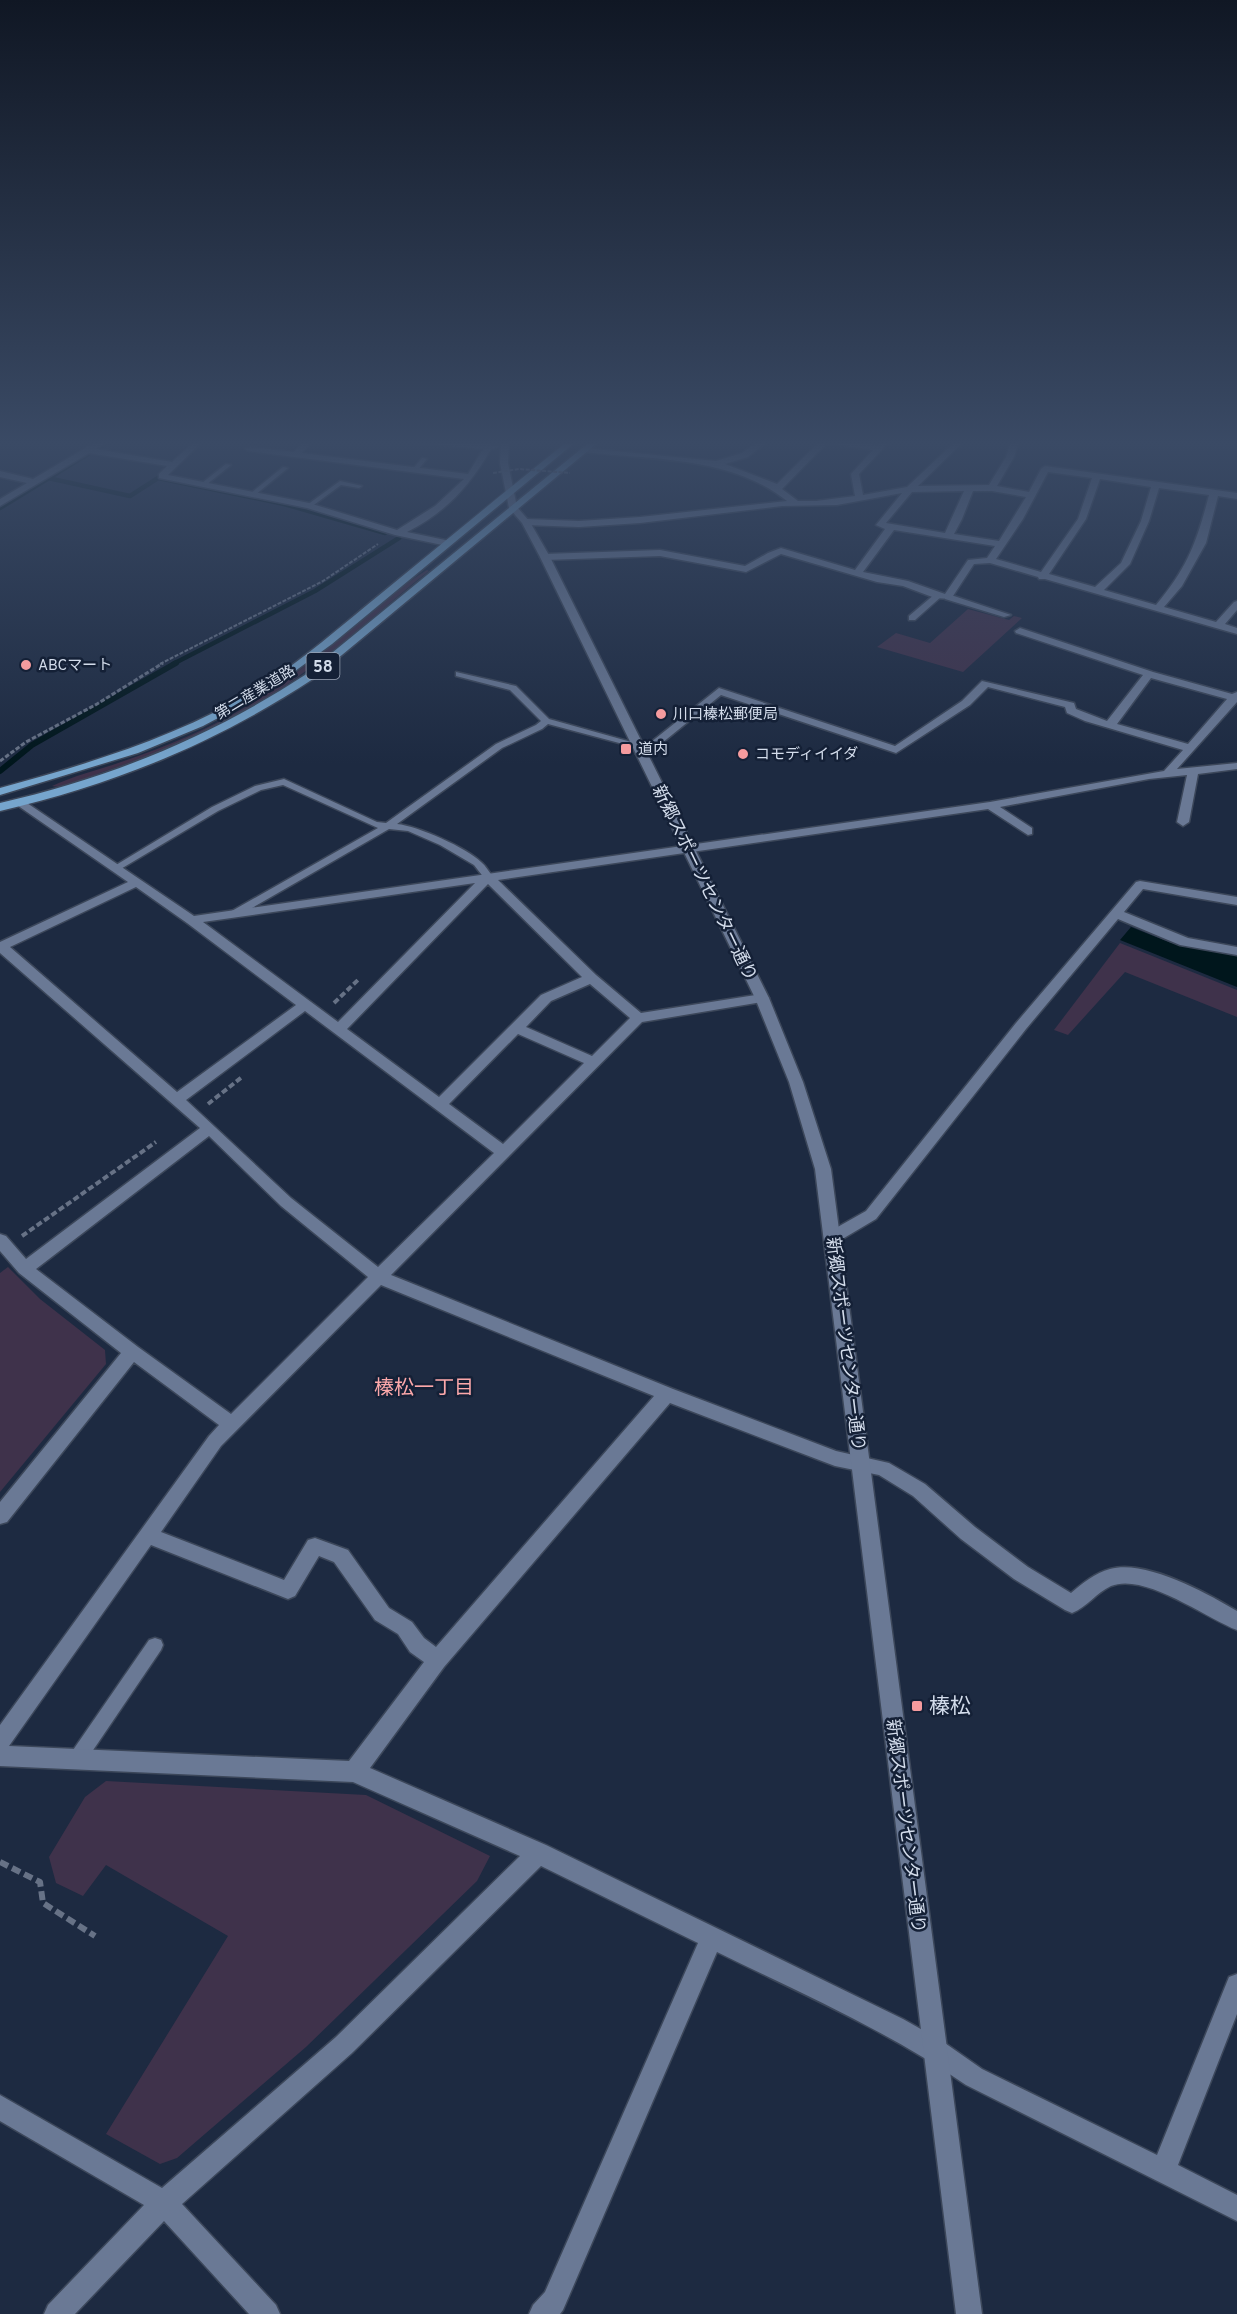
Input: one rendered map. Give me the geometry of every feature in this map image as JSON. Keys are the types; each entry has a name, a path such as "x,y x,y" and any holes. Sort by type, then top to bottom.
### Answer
{"main road":[{"name":"第二産業道路","path":"0,792 133,752 185,730 260,692 328,642 441,548"},
{"name":"第二産業道路","path":"0,807 20,803 154,761 254,713 309,677 456,548"}],"street":[{"name":"新郷スポーツセンター通り","path":"540,548 762,998 788,1056 808,1113 823,1169 969,2314"},
{"path":"857,573 875,548"},
{"path":"990,560 998,548"},
{"path":"1042,576 1062,548"},
{"path":"1096,592 1125,564 1132,548"},
{"path":"1157,609 1177,586 1198,548"},
{"path":"545,557 660,553 746,569 754,567 769,554 781,551 880,580 905,583 943,597 971,562 990,560 1237,631"},
{"path":"1219,625 1237,604"},
{"path":"1020,631 1149,674 1235,697 1167,774"},
{"path":"1110,725 1149,674"},
{"path":"640,749 719,691 896,750 966,704 986,683 1070,705 1071,711 1189,748"},
{"path":"192,920 990,805 1167,774 1237,766"},
{"path":"1183,822 1193,771"},
{"path":"20,803 192,920 503,1152"},
{"path":"990,805 1028,831"},
{"path":"488,877 591,978 638,1018"},
{"path":"339,1029 488,877"},
{"path":"137,882 0,947 210,1128 286,1202 378,1277 667,1394 835,1458 883,1468 919,1490 977,1540 1021,1573 1072,1604 1090,1589 1112,1576 1145,1579 1204,1601 1237,1621"},
{"path":"833,1237 871,1215 1021,1026 1118,914 1140,885 1237,901"},
{"path":"1118,914 1185,942 1237,951"},
{"path":"440,1105 546,998 591,978"},
{"path":"0,1742 215,1440 638,1018 762,998"},
{"path":"176,1100 305,1005"},
{"path":"517,1028 594,1062"},
{"path":"25,1269 210,1128"},
{"path":"0,1240 25,1269 132,1352 231,1424"},
{"path":"0,1516 132,1352"},
{"path":"354,1772 437,1660 667,1394"},
{"path":"147,1535 288,1590 315,1546 341,1556 382,1614 405,1628 417,1645 437,1660"},
{"path":"0,1756 354,1772 538,1853 895,2027 934,2049 974,2077 1237,2208"},
{"path":"57,2314 164,2203 344,2045 538,1853"},
{"path":"542,2314 554,2301 712,1938"},
{"path":"1164,2171 1237,1985"},
{"path":"0,2107 164,2203 267,2314"}],"lane":[{"path":"912,618 943,597 1007,615"},
{"path":"459,674 513,688 546,721 640,749"},
{"path":"234,914 388,825 499,746 539,727 546,721"},
{"path":"116,868 215,809 258,788 284,782 375,825 410,828 443,843 477,864 488,877"},
{"path":"77,1759 154,1645"}],"path":[{"path":"0,761 26,742 97,705 150,670 323,581 375,548"},
{"path":"0,1863 40,1882 43,1903 95,1936"}],"shaded area":[{"path":"427,570 429,571 329,653 254,706 168,748 76,783 52,786 170,744 203,730 249,705 296,673 382,602"},
{"path":"968,609 1009,620 1014,616 1022,618 963,672 877,647 896,633 930,643"},
{"path":"1120,943 1237,990 1237,1017 1125,972 1068,1035 1054,1030"},
{"path":"8,1267 40,1299 105,1350 106,1364 0,1492 0,1273"},
{"path":"106,1781 366,1795 490,1856 477,1881 306,2047 177,2158 160,2164 106,2134 228,1936 106,1865 83,1896 56,1883 49,1857 85,1797"}],"water":[{"path":"1131,927 1171,943 1237,954 1237,987 1120,940"}],"waterway":[{"path":"173,664 315,591 383,548"},
{"path":"0,771 32,745 176,663"}],"place":[{"name":"ABCマート","path":"26,665"},
{"name":"川口榛松郵便局","path":"661,714"},
{"name":"道内","path":"626,749"},
{"name":"コモディイイダ","path":"743,754"},
{"name":"榛松","path":"917,1706"}],"district":[{"name":"榛松一丁目","path":"424,1387"}]}
